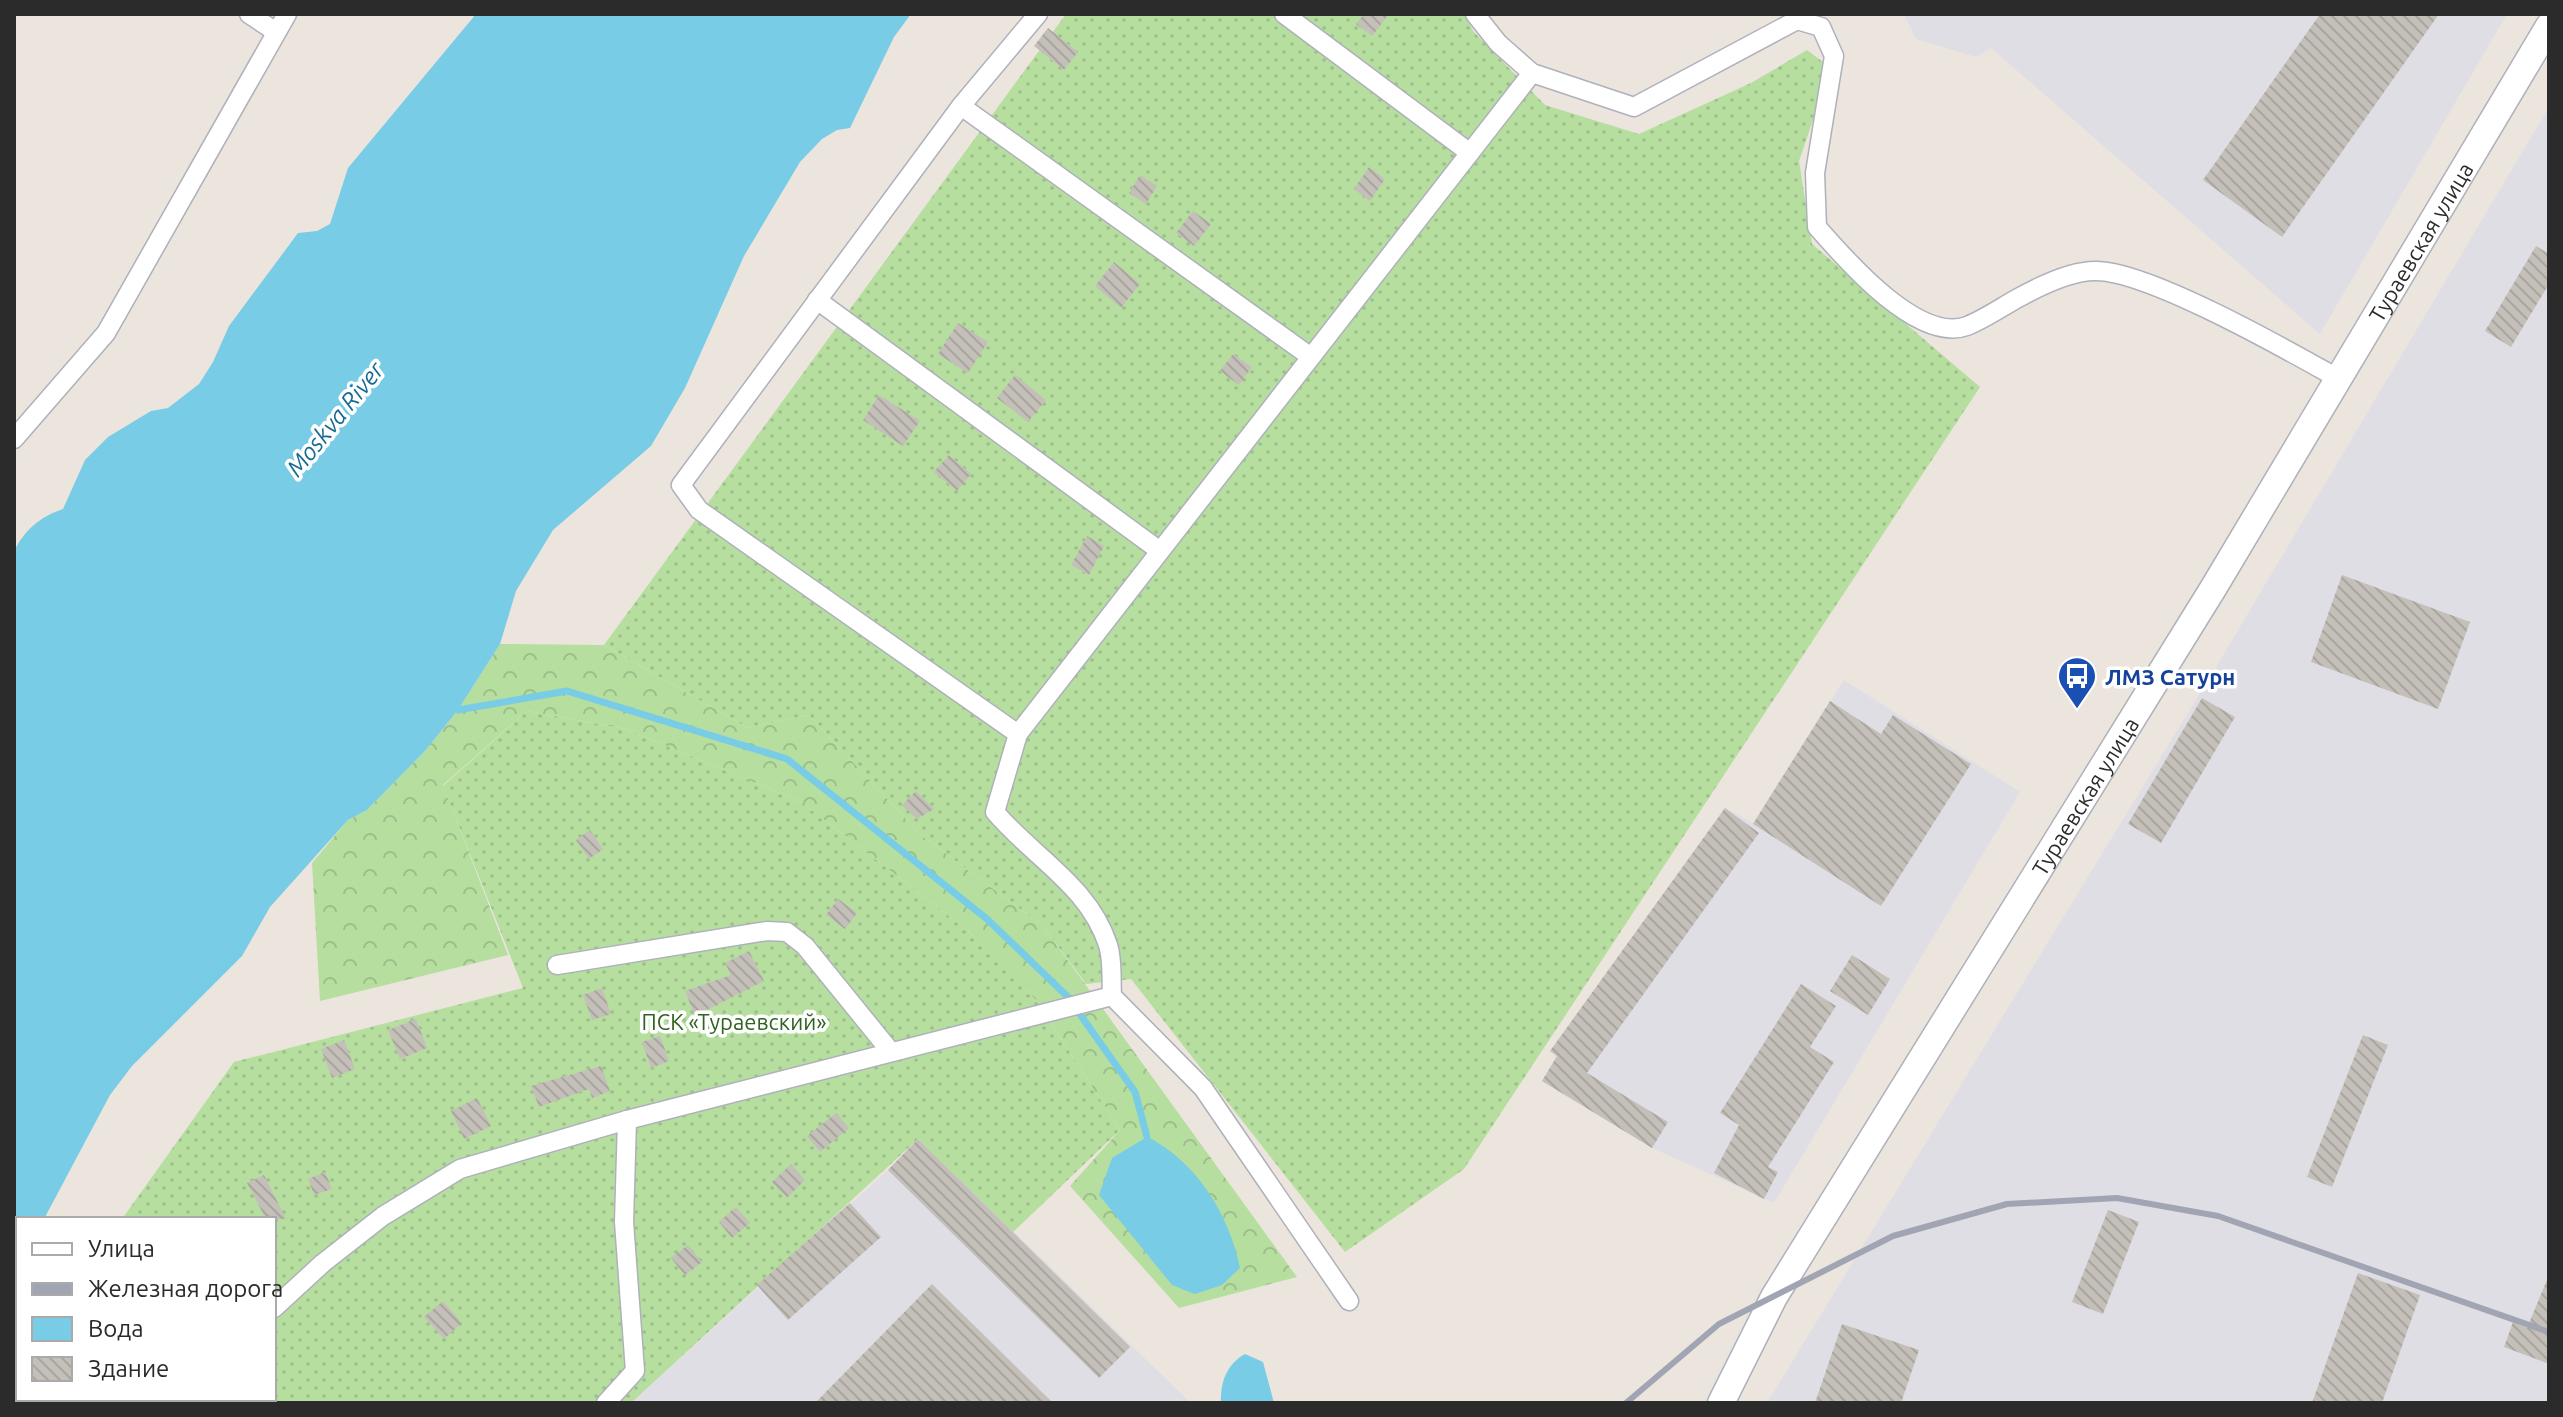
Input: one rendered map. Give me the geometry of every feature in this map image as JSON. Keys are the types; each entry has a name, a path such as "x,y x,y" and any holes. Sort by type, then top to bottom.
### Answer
{"main road":[{"name":"Тураевская улица","path":"1721,1403 1774,1297 2339,379 2549,26"}],"street":[{"path":"249,14 276,32"},
{"path":"14,439 106,333 287,14"},
{"path":"1018,734 699,510 681,485 961,106 1038,14"},
{"path":"1284,14 1470,153"},
{"path":"1475,14 1498,43 1532,73 1634,107 1797,20 1821,27 1834,56 1815,173 1817,227 1860,275 1929,326 1965,327 2037,288 2094,271 2141,280 2285,349 2339,379"},
{"path":"1349,1301 1203,1088 1112,996 1109,946 1080,893 1012,832 995,812 1018,734 1532,73"},
{"path":"961,106 1311,357"},
{"path":"817,300 1160,551"},
{"path":"557,965 767,931 787,932 805,946 891,1052"},
{"path":"276,1306 323,1263 383,1216 460,1169 627,1120 1112,996"},
{"path":"606,1403 635,1371 624,1222 627,1120"}],"shaded area":[{"path":"1904,14 2507,14 2320,334 1991,48 1976,57 1916,39"},
{"path":"2549,107 2549,1403 1767,1403 2225,652"},
{"path":"1844,680 2020,792 1774,1203 1652,1148 1542,1081 1557,1056 1550,1051 1725,808 1753,823"},
{"path":"918,1139 1191,1403 631,1403 888,1170"}],"green space":[{"path":"1066,14 1465,14 1473,31 1545,105 1639,134 1751,83 1807,50 1824,63 1813,120 1799,161 1812,244 1980,387 1464,1169 1345,1252 1131,979 1086,984 1043,926 921,835 809,715 748,728 604,645"},
{"path":"500,644 604,645 748,728 809,715 921,835 1043,926 1297,1277 1179,1308 1070,1186 1120,1130 1036,1000 967,930 801,802 626,729 527,711 443,785 508,955 320,1001 312,863 348,820 367,810 425,751 458,710"},
{"name":"ПСК «Тураевский»","path":"527,711 626,729 801,802 967,930 1036,1000 1120,1130 1013,1232 918,1139 631,1403 14,1403 16,1352 16,1401 276,1401 276,1217 123,1217 234,1062 523,988 443,786"}],"water":[{"name":"Moskva River","path":"476,14 911,14 894,37 850,128 837,130 822,139 800,162 744,256 685,388 651,446 553,530 516,591 500,644 458,710 425,751 367,810 348,820 270,907 242,956 132,1066 110,1095 45,1217 16,1217 14,1281 14,552 22,537 34,525 63,509 85,460 108,437 151,411 168,408 199,384 229,326 298,233 317,231 330,224 348,168"},
{"path":"1147,1137 1181,1160 1219,1209 1240,1268 1222,1285 1195,1294 1172,1285 1099,1195 1112,1158"},
{"path":"1245,1354 1263,1362 1274,1403 1221,1403 1226,1374"}],"building":[{"path":"1364,14 1389,14 1372,36 1356,24"},
{"path":"2320,14 2439,14 2282,237 2203,180"},
{"path":"1048,28 1078,52 1064,70 1034,46"},
{"path":"1369,167 1385,179 1370,201 1354,189"},
{"path":"1140,175 1157,186 1146,204 1129,193"},
{"path":"1193,211 1211,224 1194,246 1176,233"},
{"path":"2536,246 2549,254 2549,284 2511,347 2485,331"},
{"path":"1114,262 1140,284 1121,308 1095,286"},
{"path":"958,323 988,342 968,373 938,354"},
{"path":"1233,354 1252,367 1239,385 1220,371"},
{"path":"1015,375 1046,400 1028,422 997,398"},
{"path":"879,395 920,421 903,446 863,420"},
{"path":"949,455 971,474 957,491 934,472"},
{"path":"1087,536 1104,546 1089,575 1071,565"},
{"path":"2342,575 2470,622 2438,709 2311,662"},
{"path":"2202,698 2235,717 2161,843 2128,824"},
{"path":"1830,701 1881,734 1893,715 1971,764 1881,906 1753,824"},
{"path":"916,791 934,809 917,819 902,805"},
{"path":"1725,808 1759,833 1587,1073 1668,1122 1652,1148 1542,1081 1557,1056 1550,1051"},
{"path":"590,830 603,849 589,859 576,840"},
{"path":"838,899 857,913 845,929 826,915"},
{"path":"749,951 764,981 695,1016 685,991 731,975 725,963"},
{"path":"1852,955 1890,979 1868,1015 1830,991"},
{"path":"1801,984 1836,1006 1810,1047 1834,1062 1768,1167 1778,1172 1764,1199 1714,1173 1739,1125 1720,1113"},
{"path":"602,988 611,1014 592,1020 583,995"},
{"path":"416,1019 427,1048 400,1059 388,1030"},
{"path":"2363,1035 2388,1045 2332,1187 2307,1177"},
{"path":"660,1036 669,1061 651,1068 642,1042"},
{"path":"344,1040 355,1069 332,1078 321,1049"},
{"path":"601,1066 610,1091 592,1098 589,1089 539,1107 531,1086"},
{"path":"477,1098 491,1126 464,1139 451,1111"},
{"path":"836,1113 849,1128 820,1152 807,1136"},
{"path":"918,1139 1130,1347 1099,1378 888,1170"},
{"path":"791,1164 805,1180 787,1198 772,1182"},
{"path":"325,1172 332,1189 314,1195 308,1179"},
{"path":"264,1175 286,1219 265,1217 247,1183"},
{"path":"850,1203 881,1237 788,1320 757,1285"},
{"path":"736,1207 750,1223 732,1238 719,1222"},
{"path":"2108,1210 2139,1222 2103,1314 2072,1302"},
{"path":"688,1245 702,1262 685,1275 671,1258"},
{"path":"2358,1273 2420,1295 2382,1403 2312,1403"},
{"path":"2549,1275 2549,1364 2504,1347 2513,1322 2527,1328"},
{"path":"932,1284 1053,1403 815,1403"},
{"path":"443,1301 462,1323 444,1339 424,1317"},
{"path":"1842,1324 1919,1350 1901,1403 1815,1403"}],"waterway":[{"path":"458,710 567,691 787,759 987,919 1067,996 1135,1092 1147,1137"}],"railway":[{"path":"1626,1403 1719,1324 1893,1236 2007,1204 2117,1198 2218,1216 2549,1332"}],"place":[{"name":"ЛМЗ Сатурн","path":"2077,710"}]}
